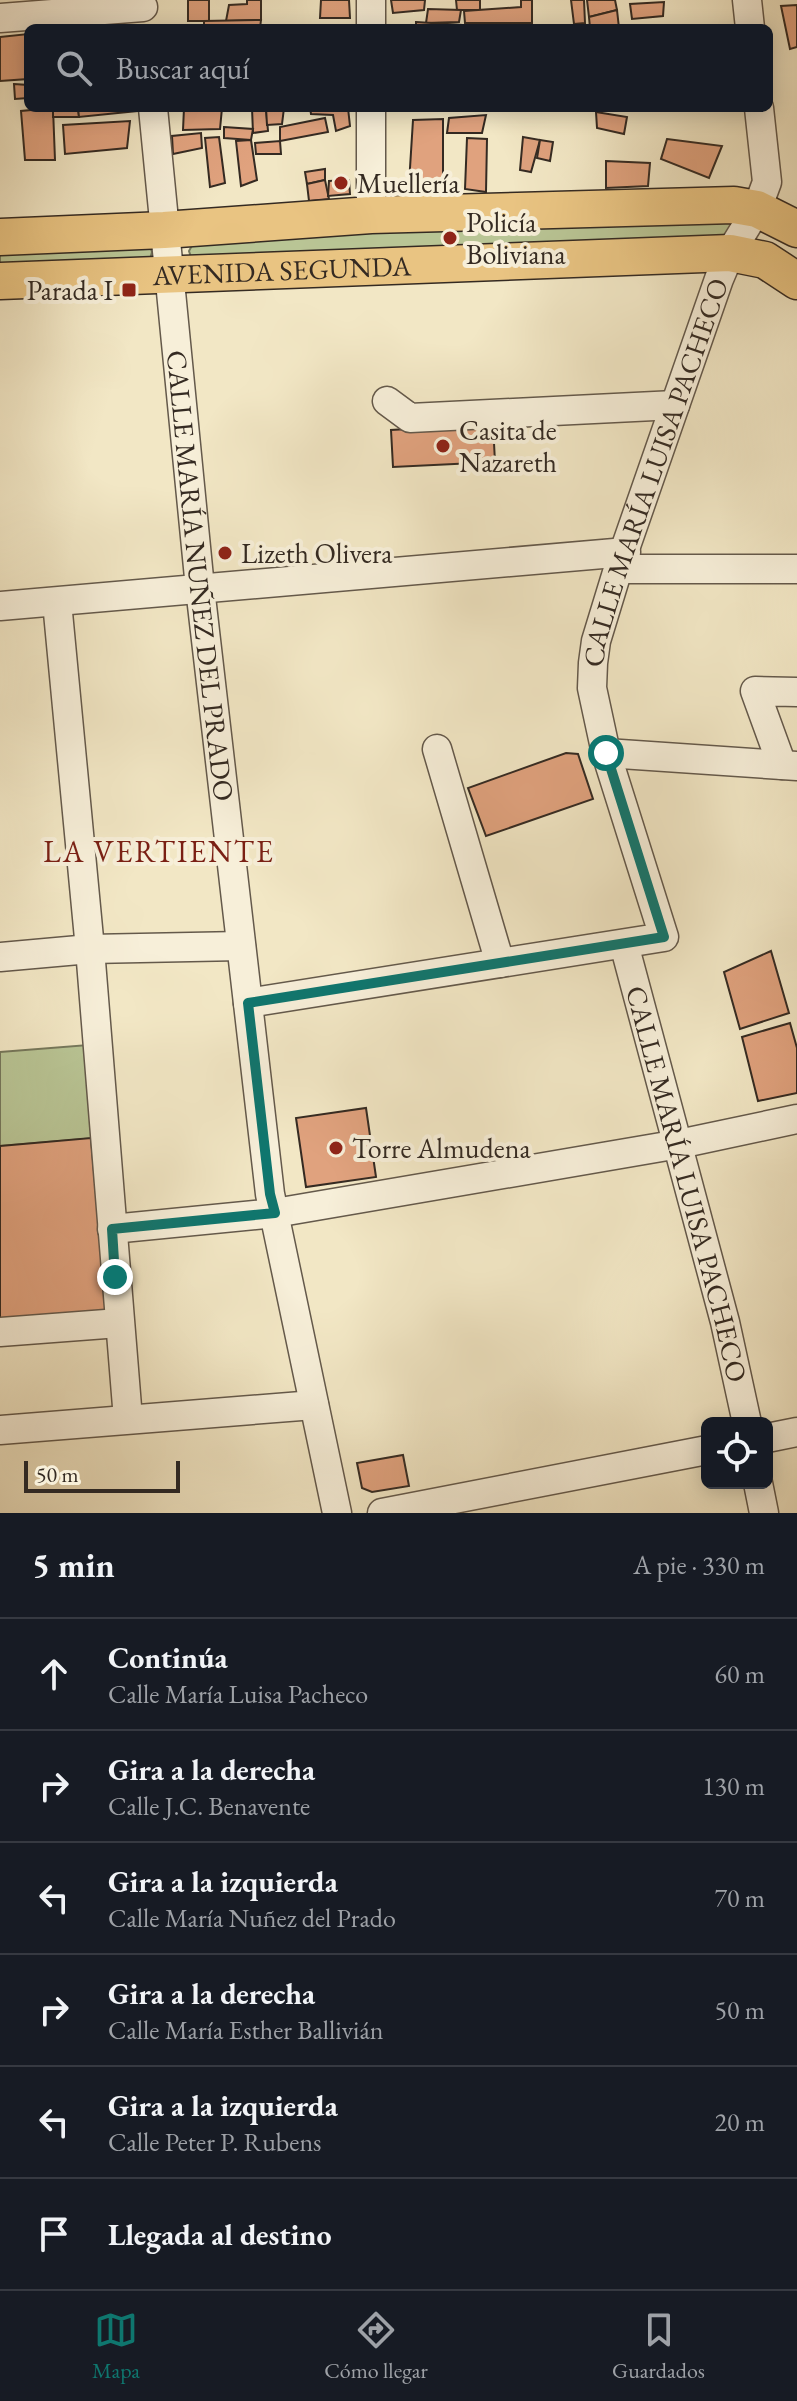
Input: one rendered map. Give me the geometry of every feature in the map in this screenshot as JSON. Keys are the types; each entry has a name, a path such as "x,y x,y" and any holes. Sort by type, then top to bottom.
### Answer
{"main road":[{"name":"AVENIDA SEGUNDA","path":"0,237 164,230 371,215 734,205 757,209 797,229"},
{"name":"AVENIDA SEGUNDA","path":"0,281 730,253 765,260 797,281"}],"street":[{"path":"371,0 371,24"},
{"path":"747,0 750,24"},
{"path":"0,18 144,12"},
{"name":"CALLE MARÍA NUÑEZ DEL PRADO","path":"153,112 200,588 270,1194 337,1513"},
{"path":"371,112 371,215"},
{"name":"CALLE MARÍA LUISA PACHECO","path":"746,1417 725,1322 624,944 664,937 606,753 592,688 596,641 675,405 730,253 757,209 767,182 759,112"},
{"path":"387,401 410,418 675,405"},
{"path":"0,606 200,588 622,560 797,569"},
{"path":"57,602 90,949 128,1419"},
{"path":"606,753 790,765 755,691 797,692"},
{"path":"437,749 500,963"},
{"path":"248,1003 624,944"},
{"path":"0,957 90,949 241,946"},
{"path":"112,1229 275,1213 679,1144 797,1119"},
{"path":"0,1332 119,1323"},
{"path":"0,1430 314,1405"},
{"path":"773,1437 797,1432"},
{"path":"382,1513 701,1451"},
{"path":"759,1489 764,1513"}],"green space":[{"path":"729,218 729,233 724,236 191,257 189,251 196,238"},
{"path":"150,246 150,259 0,270 0,250"},
{"path":"88,1045 95,1138 0,1146 0,1052"}],"building":[{"path":"188,0 209,0 209,21 188,21"},
{"path":"247,0 261,0 261,20 226,21 229,5 247,4"},
{"path":"321,0 349,0 350,18 320,18"},
{"path":"391,0 425,0 424,10 393,13"},
{"path":"456,0 480,0 480,10 457,10"},
{"path":"521,0 532,0 532,23 465,23 464,11 521,7"},
{"path":"571,0 584,0 585,23 574,24"},
{"path":"587,0 615,0 617,10 589,17"},
{"path":"664,2 663,16 632,19 630,4"},
{"path":"797,5 797,47 790,49 781,6"},
{"path":"428,9 461,10 459,22 426,23"},
{"path":"617,10 619,24 590,24 589,17"},
{"path":"261,20 260,24 204,24 204,21"},
{"path":"24,34 24,79 0,81 0,37"},
{"path":"14,84 24,85 24,98 15,99"},
{"path":"21,111 53,112 55,160 25,160"},
{"path":"53,112 78,112 79,117 53,117"},
{"path":"78,112 127,112 79,117"},
{"path":"184,112 222,112 220,129 183,130"},
{"path":"252,112 266,112 268,131 253,133"},
{"path":"266,112 284,112 282,124 267,125"},
{"path":"348,112 350,126 336,131 333,115 311,114"},
{"path":"596,112 627,117 624,134 597,128"},
{"path":"486,115 482,133 447,133 449,118"},
{"path":"325,118 328,132 280,141 280,127"},
{"path":"443,119 443,181 409,184 413,120"},
{"path":"130,121 127,148 65,154 63,125"},
{"path":"224,127 253,129 251,140 224,138"},
{"path":"201,133 202,148 173,154 172,136"},
{"path":"219,137 225,183 210,187 205,138"},
{"path":"523,137 540,140 531,172 520,170"},
{"path":"467,138 487,139 486,192 465,189"},
{"path":"667,139 722,146 709,178 661,159"},
{"path":"251,140 257,180 241,186 236,141"},
{"path":"540,140 553,142 550,161 537,158"},
{"path":"280,141 281,154 256,154 255,143"},
{"path":"606,161 650,163 648,186 606,188"},
{"path":"325,169 325,180 307,184 305,172"},
{"path":"325,180 329,199 309,201 307,184"},
{"path":"349,180 350,194 328,196 329,181"},
{"name":"Casita de Nazareth","path":"493,424 495,462 393,467 391,430"},
{"path":"566,753 578,754 593,799 486,836 468,788"},
{"path":"771,951 789,1013 740,1029 724,972"},
{"path":"790,1023 797,1048 797,1093 758,1101 742,1037"},
{"name":"Torre Almudena","path":"366,1108 376,1177 306,1187 296,1118"},
{"path":"91,1138 107,1319 0,1328 0,1146"},
{"path":"403,1455 409,1486 372,1492 362,1488 357,1463"}],"place":[{"name":"Muellería","path":"341,183"},
{"name":"Policía Boliviana","path":"450,238"},
{"name":"Parada I","path":"129,290"},
{"name":"Casita de Nazareth","path":"443,446"},
{"name":"Lizeth Olivera","path":"225,553"},
{"name":"Torre Almudena","path":"336,1148"}],"district":[{"name":"LA VERTIENTE","path":"159,852"}],"route":[{"path":"115,1277 112,1229 275,1213 270,1194 248,1003 664,937 606,753"}]}
